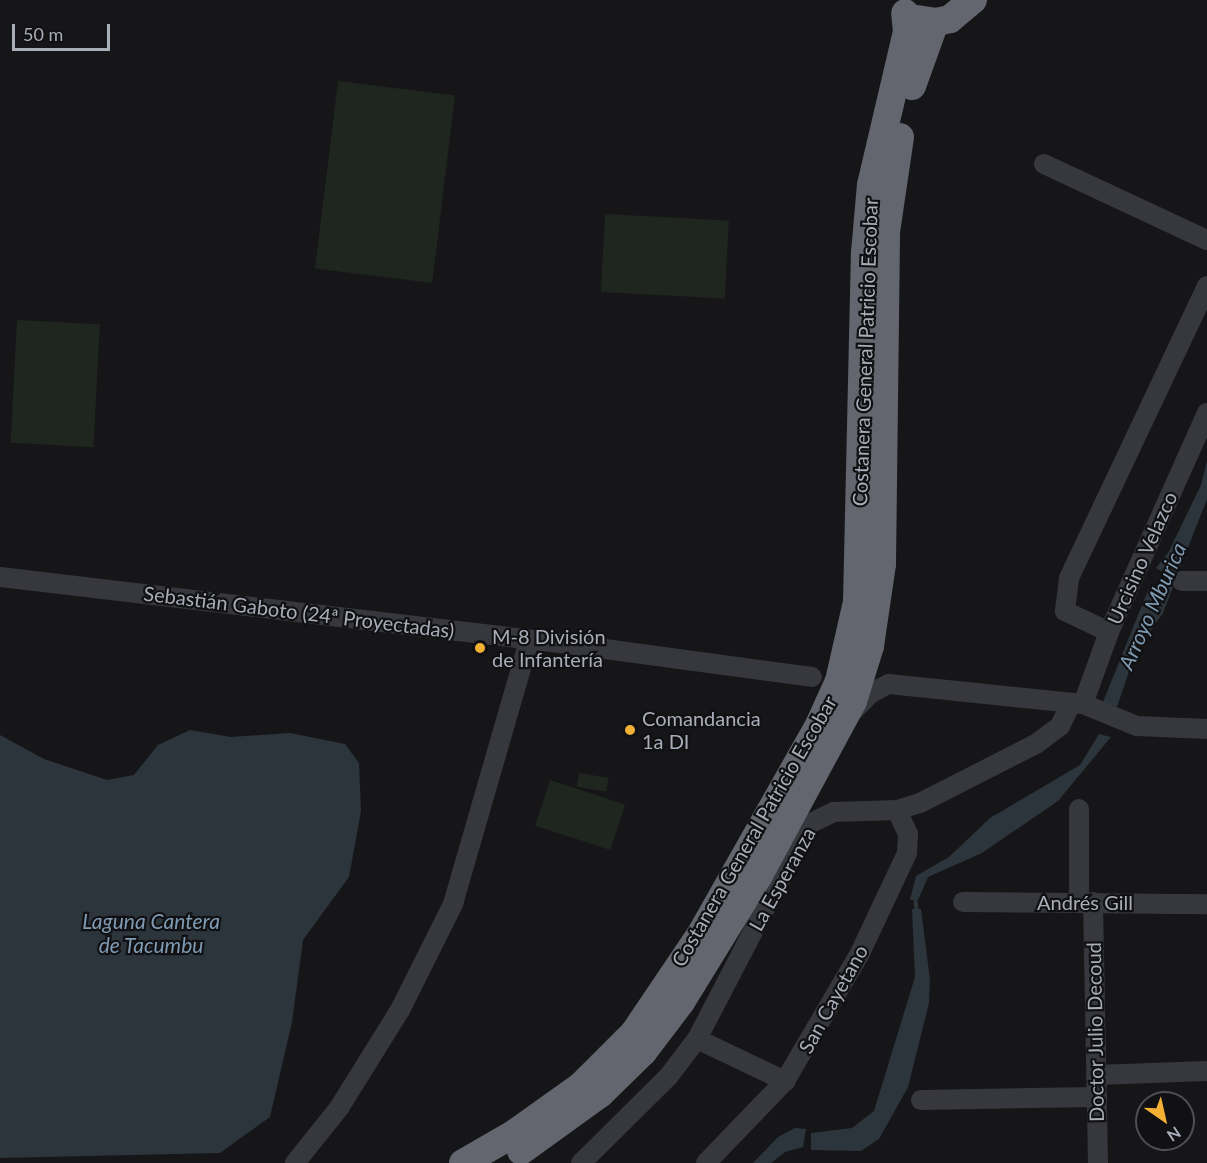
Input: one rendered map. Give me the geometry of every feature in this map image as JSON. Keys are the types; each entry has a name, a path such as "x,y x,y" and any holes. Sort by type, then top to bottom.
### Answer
{"highway":[{"path":"898,6 934,22 950,18 973,0"},
{"name":"Costanera General Patricio Escobar","path":"463,1163 514,1133 581,1086 634,1033 702,932 808,744 838,681 857,602 866,242 871,185 907,31 898,6"},
{"name":"Costanera General Patricio Escobar","path":"501,1163 564,1123 643,1052 681,1002 759,875 853,701 870,646 882,564 886,232 898,145 921,54 934,22"},
{"path":"514,1163 526,1160 539,1163"}],"street":[{"path":"1044,164 1207,240"},
{"path":"1109,632 1065,611 1069,578 1207,286"},
{"name":"Urcisino Velazco","path":"1077,704 1207,413"},
{"name":"Sebastián Gaboto (24ª Proyectadas)","path":"0,577 529,640 812,677"},
{"path":"1182,581 1207,581"},
{"path":"808,744 818,709 812,677 836,659 857,602"},
{"path":"295,1163 339,1108 400,1010 453,904 529,640"},
{"path":"870,646 876,666 889,684"},
{"path":"838,728 872,693 889,684 1077,704 1137,726 1207,729"},
{"name":"La Esperanza","path":"581,1163 668,1077 698,1039 809,824 834,812 897,810 920,803 1036,744 1060,726 1077,704"},
{"path":"1079,809 1086,902"},
{"name":"San Cayetano","path":"706,1163 785,1081 860,953 907,853 908,834 897,810"},
{"name":"Andrés Gill","path":"963,902 1207,904"},
{"name":"Doctor Julio Decoud","path":"1086,902 1096,1075 1098,1163"},
{"path":"698,1039 785,1081"},
{"path":"1096,1075 1207,1071"},
{"path":"921,1100 1096,1097"},
{"path":"301,1163 312,1142"}],"shaded area":[{"path":"338,81 455,95 432,283 315,269"},
{"path":"605,214 729,220 725,298 601,292"},
{"path":"17,320 100,324 93,447 11,443"},
{"path":"579,773 609,778 606,792 577,787"},
{"path":"550,780 625,804 610,850 535,826"}],"water":[{"path":"1207,461 1207,499 1178,573 1163,572 1156,568 1168,553 1201,485"},
{"path":"1159,584 1173,587 1163,613 1136,651 1117,707 1103,702 1149,588"},
{"name":"Laguna Cantera de Tacumbu","path":"190,730 231,737 290,733 345,744 359,763 361,811 349,877 303,940 292,1022 270,1117 220,1153 0,1158 0,735 44,759 107,780 134,775 158,745"},
{"path":"1099,734 1111,737 1058,801 982,853 928,877 918,900 910,900 916,876 949,857 990,818 1080,765"},
{"path":"912,909 921,909 930,980 929,1003 908,1087 879,1139 861,1151 811,1150 811,1133 852,1128 874,1111 915,977"},
{"path":"795,1128 806,1129 803,1147 785,1152 771,1163 753,1163 778,1137"}],"waterway":[{"name":"Arroyo Mburica","path":"1160,588 1168,570"},
{"name":"Arroyo Mburica","path":"915,897 917,913"}],"place":[{"name":"M-8 División de Infantería","path":"480,648"},
{"name":"Comandancia 1a DI","path":"630,730"}]}
